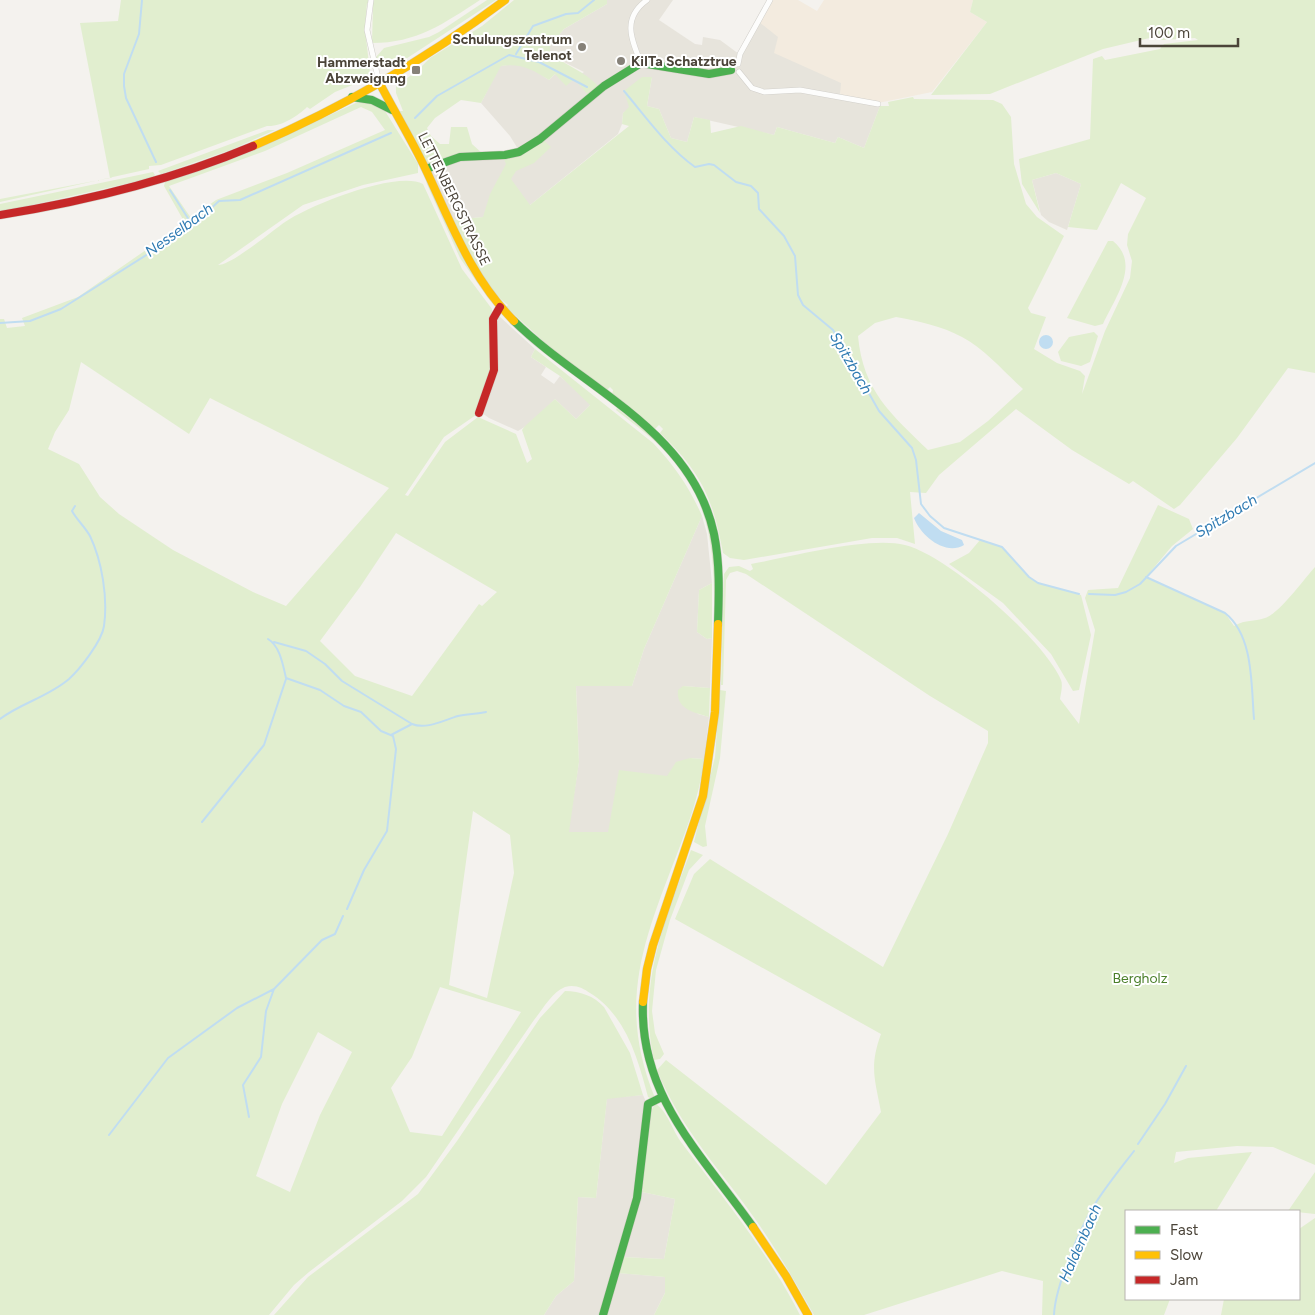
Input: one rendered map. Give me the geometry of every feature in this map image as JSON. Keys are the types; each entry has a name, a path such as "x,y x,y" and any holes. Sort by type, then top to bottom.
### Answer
{"street":[{"path":"371,0 367,30 379,82"},
{"path":"0,215 57,206 158,179 240,150 317,116 379,82 505,0"},
{"path":"641,64 632,37 631,20 636,9 647,0"},
{"path":"770,0 740,54 738,64 732,65 735,71 752,88 764,92 800,90 878,104"},
{"path":"426,169 456,158 483,154 497,157 519,152 542,138 586,100 641,64 709,74 735,71"},
{"name":"LETTENBERGSTRASSE","path":"379,82 426,169 466,259 500,307 542,345 633,416 672,450 690,473 704,500 716,541 719,622 711,746 703,797 652,946 642,1000 644,1037 652,1072 662,1097 687,1139 783,1270 808,1315"},
{"path":"352,97 378,101 395,112"},
{"path":"479,413 494,370 493,319 500,307"},
{"path":"603,1315 637,1197 644,1153 645,1114 648,1104 662,1097"}],"shaded area":[{"path":"607,0 673,0 659,20 695,44 702,45 703,37 720,40 739,54 768,0 825,74 842,83 840,96 880,106 864,148 838,137 835,143 777,127 774,135 694,117 687,142 671,138 659,109 647,106 652,77 630,108 623,113 622,124 618,134 530,205 483,217 452,220 427,170 436,165 518,149 510,136 481,103 500,66 516,64 533,69 549,80 555,74 574,79 584,72 556,58 550,52 550,46 564,29 607,4"},
{"path":"771,0 798,0 817,11 824,0 973,0 970,12 987,22 932,92 878,103 840,96 841,83 774,53 778,37 759,22"},
{"path":"1056,173 1081,184 1067,230 1049,222 1041,215 1032,180"},
{"path":"499,316 535,349 531,357 546,367 541,375 554,384 560,376 591,404 576,419 555,399 531,423 518,431 482,413 496,321"},
{"path":"702,516 707,534 712,583 699,590 697,632 707,639 712,638 710,688 683,686 698,714 709,717 704,759 690,758 608,832 568,832 579,762 576,685 632,686 644,649"},
{"path":"643,1095 647,1104 643,1153 645,1181 642,1192 675,1199 664,1259 623,1257 618,1273 666,1277 665,1293 654,1315 544,1315 556,1296 574,1281 578,1197 596,1198 607,1098"}],"green space":[{"path":"121,0 480,0 454,17 416,36 403,40 372,43 373,6 367,3 365,29 370,73 360,82 335,92 310,109 307,107 299,114 278,125 267,126 161,165 149,166 149,169 110,178 80,23 118,21"},
{"path":"487,0 496,0 392,68 378,65 376,57 384,48 429,37"},
{"path":"514,0 607,0 607,4 564,29 550,46 550,52 588,77 599,87 589,96 574,79 566,86 555,74 549,80 526,68 514,65 501,66 481,103 461,100 435,118 427,128 431,136 440,144 449,144 451,127 467,127 472,144 483,154 426,169 395,111 403,111 396,93 396,86 417,71 430,58 482,26"},
{"path":"973,0 1315,0 1315,373 1288,368 1237,438 1180,505 1174,509 1133,481 1129,484 1072,450 1016,409 939,475 926,493 910,492 915,544 897,538 872,538 744,560 730,558 723,553 715,517 703,487 686,460 660,433 663,429 659,425 655,429 612,395 613,390 610,387 606,391 552,349 506,307 508,305 489,287 475,266 452,220 483,217 490,194 506,164 503,157 541,138 551,147 534,163 516,171 511,179 530,205 629,126 622,124 623,113 629,107 624,91 642,77 652,77 647,106 659,109 671,138 687,142 694,117 710,120 711,133 741,126 774,135 777,127 835,143 838,137 864,148 880,106 889,106 888,102 913,97 914,99 993,100 1002,104 1011,117 1014,164 1026,204 1037,217 1064,236 1028,308 1031,313 1046,317 1034,349 1057,363 1080,371 1085,376 1082,394 1105,331 1130,278 1132,261 1127,245 1128,234 1146,198 1121,183 1097,230 1068,227 1081,184 1056,173 1032,180 1040,213 1022,184 1019,159 1090,139 1093,59 1102,56 1105,60 1160,49 1164,44 1198,40 1195,38 1161,40 1158,36 1103,49 990,94 931,95 987,22 970,12","holes":["896,317 930,324 962,337 986,354 1023,389 988,421 960,442 928,450 902,425 881,400 866,372 861,355 858,336 875,323"]},
{"path":"360,101 374,103 373,105 385,111 418,164 418,173 363,185 303,205 218,265 233,260 285,222 313,207 375,185 411,181 423,184 462,269 492,309 491,340 493,364 476,415 444,437 405,495 408,496 445,442 478,417 516,434 527,463 532,459 522,430 525,426 555,399 576,419 590,405 560,376 531,357 535,349 653,443 681,477 702,516 644,649 632,686 576,686 579,762 569,832 608,832 619,770 667,776 676,762 690,758 704,759 694,808 654,916 639,974 636,1003 638,1033 644,1064 655,1098 648,1097 635,1053 622,1026 613,1013 602,1002 585,990 575,986 565,987 552,997 534,1020 426,1177 402,1201 294,1285 269,1315 0,1315 0,319 4,319 7,328 25,326 22,318 78,297 185,223 164,186 165,182 261,147","holes":["361,107 372,112 385,130 287,173 216,200 191,218 169,186 265,151","81,362 189,434 210,398 389,488 286,606 253,592 173,550 119,514 100,497 79,464 48,449 55,432 69,410","396,533 497,592 482,606 479,604 412,696 355,676 320,641 360,587","473,811 510,835 514,873 487,998 449,985","440,987 521,1012 442,1136 410,1132 391,1088 412,1057","318,1032 352,1052 320,1115 290,1192 256,1176 282,1104"]},
{"path":"268,130 275,130 233,149 161,174 158,171"},
{"path":"153,172 155,175 152,177 134,182 0,212 0,204"},
{"path":"98,180 0,202 0,199"},
{"path":"426,182 431,187 466,264 493,305 460,258"},
{"path":"1108,241 1113,241 1121,250 1125,260 1125,271 1119,292 1103,324 1095,326 1067,318"},
{"path":"1094,332 1098,336 1090,362 1081,366 1061,361 1058,352 1069,337"},
{"path":"617,408 666,449 687,476 699,497 707,519 712,542 715,588 714,637 713,565 710,542 698,498 686,477 665,450 616,410"},
{"name":"Bergholz","path":"1158,505 1189,519 1193,529 1172,546 1146,577 1225,613 1234,626 1271,615 1315,567 1315,1165 1273,1147 1237,1146 1176,1152 1174,1163 1188,1158 1252,1152 1217,1210 1125,1210 1125,1300 1170,1300 1164,1315 1042,1315 1043,1281 1002,1271 864,1315 814,1315 767,1237 678,1113 657,1070 666,1060 826,1185 881,1112 875,1082 874,1064 881,1034 675,919 694,874 710,859 883,967 948,834 988,743 988,731 930,696 746,574 737,571 730,573 726,580 723,685 721,685 724,574 729,567 739,566 750,571 753,569 751,564 851,545 890,543 905,545 923,552 945,565 992,601 1035,643 1051,663 1061,680 1060,699 1079,724 1095,630 1085,598 1088,590 1118,588"},
{"path":"980,540 1002,547 1029,577 1038,583 1081,595 1091,635 1079,690 1073,691 1051,654 1003,603 949,564 969,553"},
{"path":"712,583 712,638 707,639 697,632 699,590"},
{"path":"683,686 710,688 709,717 683,706 678,696 678,690"},
{"path":"720,690 726,691 720,758 705,826 707,846 703,847 694,842 715,757"},
{"path":"691,850 703,855 689,870 670,920 656,970 652,1011 655,1033 664,1054 660,1059 654,1060 649,1005 651,978 663,927"},
{"path":"565,991 586,995 604,1007 630,1053 643,1095 607,1099 596,1198 578,1197 574,1281 556,1296 544,1315 274,1315 308,1277 418,1194 457,1141 540,1018"},
{"path":"656,1104 667,1116 681,1142 759,1247 800,1315 654,1315 665,1293 665,1277 617,1273 622,1257 664,1259 675,1199 642,1192 646,1132 651,1111"},
{"path":"1315,1172 1315,1214 1300,1212 1300,1210 1289,1210"},
{"path":"1315,1218 1315,1315 1221,1315 1224,1300 1300,1300 1300,1228"}],"water":[{"path":"1043,335 1049,335 1053,342 1049,349 1043,349 1039,345 1039,339"},
{"path":"919,513 941,531 962,540 964,545 957,548 949,548 934,542 917,525 914,518"}],"waterway":[{"path":"142,0 139,34 124,74 124,86 126,98 156,162"},
{"path":"516,54 533,26 566,14 578,13 594,0"},
{"name":"Nesselbach","path":"415,118 437,96 509,55 539,62 587,87"},
{"name":"Spitzbach","path":"624,91 666,141 695,167 709,164 714,165 736,182 751,186 758,193 759,209 784,236 795,256 798,295 803,305 833,330 879,411 912,448 916,460 921,504 930,516 944,528 1002,547 1029,577 1038,583 1079,594"},
{"name":"Nesselbach","path":"0,323 30,321 61,309 159,247 206,213 219,201 240,200 391,133"},
{"path":"170,190 191,223"},
{"name":"Spitzbach","path":"1089,594 1115,595 1126,592 1140,584 1176,546 1315,463"},
{"path":"0,719 52,691 69,679 90,654 102,632 105,604 101,568 90,536 72,511 75,506"},
{"path":"1146,577 1225,613 1234,623 1241,634 1249,662 1254,719"},
{"path":"268,639 278,651 286,678 320,690 344,706 361,712 381,731 393,736 396,749 387,831 364,870 347,909"},
{"path":"274,642 306,651 325,664 342,681 412,724"},
{"path":"202,822 264,745 286,679"},
{"path":"391,735 412,724 423,726 458,716 486,712"},
{"path":"109,1135 168,1058 237,1008 274,989 322,940 335,934 343,916"},
{"path":"249,1117 243,1085 261,1057 266,1011 274,989"},
{"name":"Haldenbach","path":"1138,1144 1165,1104 1186,1066"},
{"name":"Haldenbach","path":"1054,1315 1055,1303 1063,1274 1082,1228 1100,1197 1134,1151"}],"traffic: fast":[{"path":"426,169 460,157 505,155 519,152 540,139 604,86 641,63 709,74 731,70"},
{"path":"352,97 372,100 392,110"},
{"path":"514,321 541,345 631,414 659,439 683,466 702,498 714,534 718,567 718,624"},
{"path":"643,1002 644,1036 651,1067 663,1096 677,1123 753,1227"},
{"path":"603,1315 637,1198 648,1104 662,1097"}],"traffic: slow":[{"path":"253,146 352,98 415,62 505,0"},
{"path":"379,82 421,159 463,249 486,287 514,321"},
{"path":"643,1002 647,969 653,945 703,796 715,712 718,624"},
{"path":"753,1227 786,1276 808,1315"}],"traffic: jam":[{"path":"0,215 65,203 129,188 192,169 253,146"},
{"path":"479,413 494,370 493,319 500,307"}],"place":[{"name":"Schulungszentrum Telenot","path":"582,47"},
{"name":"KiITa Schatztrue","path":"621,61"},
{"name":"Hammerstadt Abzweigung","path":"416,70"}]}
